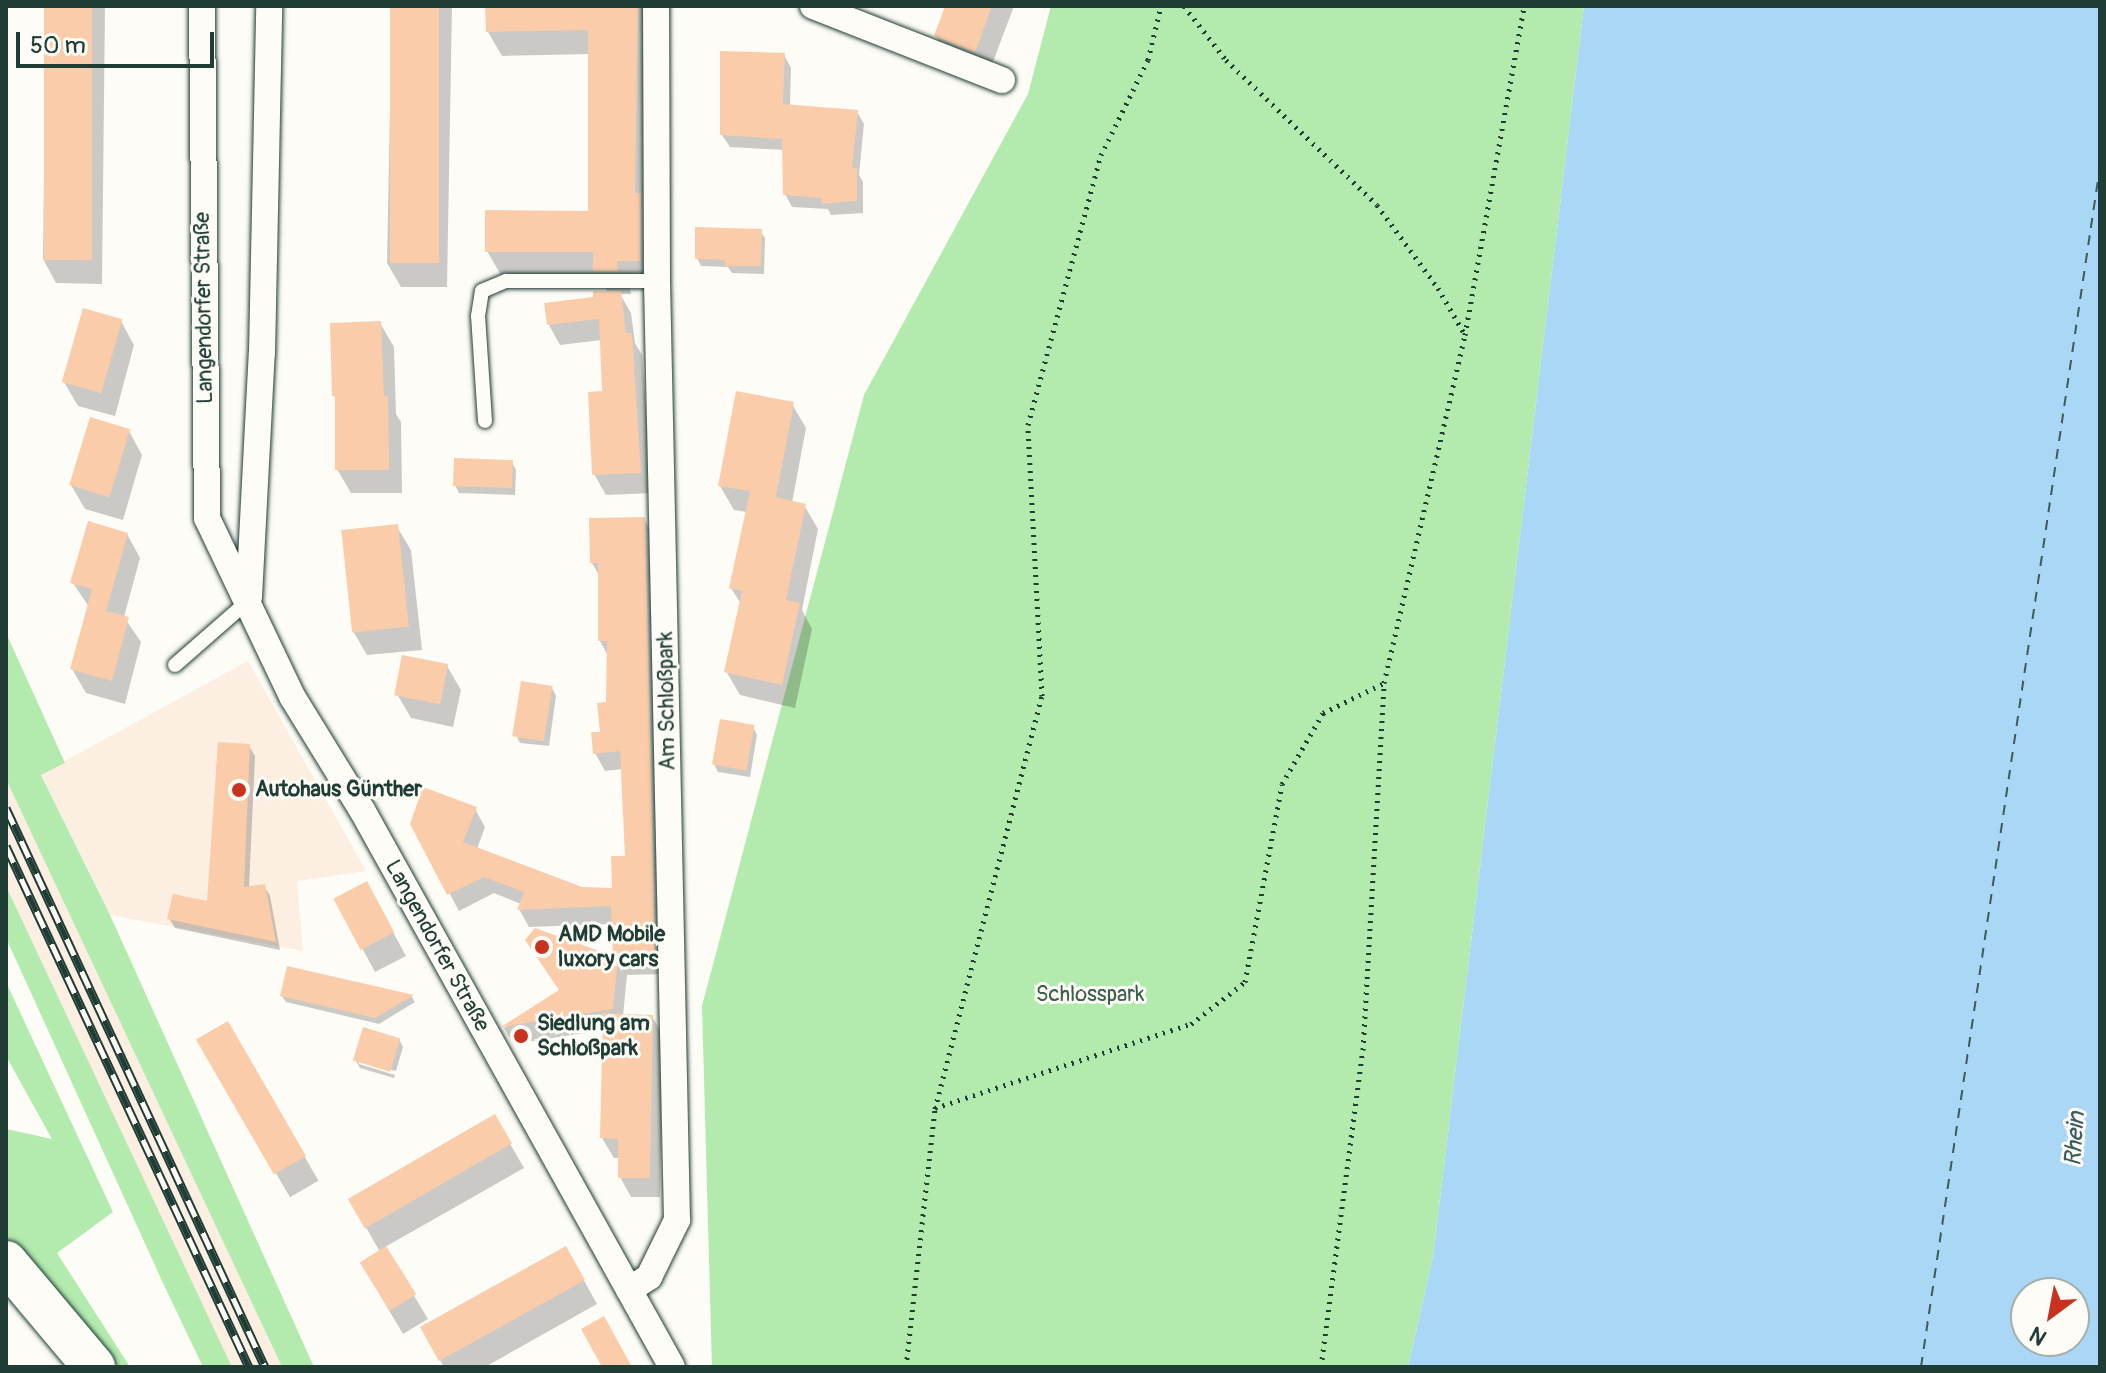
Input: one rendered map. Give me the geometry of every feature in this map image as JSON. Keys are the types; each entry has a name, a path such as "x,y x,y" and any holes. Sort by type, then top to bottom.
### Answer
{"main road":[{"path":"6,1262 94,1367"}],"street":[{"name":"Langendorfer Straße","path":"202,6 207,518 293,698 362,810 629,1290"},
{"name":"Langendorfer Straße","path":"248,601 262,353 269,6"},
{"name":"Am Schloßpark","path":"629,1290 649,1277 677,1220 657,281 656,6"},
{"path":"813,6 1002,80"},
{"path":"629,1290 672,1367"}],"lane":[{"path":"485,421 478,316 482,291 506,281 657,281"},
{"path":"175,665 248,601"}],"path":[{"path":"906,1367 935,1109 1042,696 1028,425 1101,155 1148,60 1161,6"},
{"path":"1184,6 1226,60 1377,205 1438,288 1465,335"},
{"path":"1321,1367 1363,1050 1384,683 1465,335 1524,6"},
{"path":"935,1109 1191,1024 1245,982 1282,784 1323,713 1384,683"}],"shaded area":[{"path":"248,661 366,871 297,881 303,951 110,915 41,774"},
{"path":"6,779 282,1367 232,1367 6,886"}],"green space":[{"name":"Schlosspark","path":"1051,6 1584,6 1433,1257 1408,1367 712,1367 702,1006 864,395 1028,94"},
{"path":"6,633 65,763 41,775 110,915 314,1367 282,1367 6,779"},
{"path":"6,886 232,1367 203,1367 163,1283 6,938"},
{"path":"6,982 113,1212 57,1253 130,1367 108,1367 6,1243 6,1129 52,1139 6,1056"}],"water":[{"name":"Rhein","path":"1584,6 2100,6 2100,1367 1408,1367 1433,1257"}],"building":[{"path":"44,6 92,6 92,260 44,260"},
{"path":"390,6 439,6 439,263 390,263"},
{"path":"485,6 638,6 635,193 641,193 640,261 617,261 618,271 593,271 593,252 485,252 485,210 588,211 588,30 486,32"},
{"path":"945,6 992,6 975,52 934,36"},
{"path":"720,51 785,53 783,104 858,110 852,168 857,168 857,201 822,204 821,198 783,195 782,139 720,135"},
{"path":"695,227 762,229 761,266 725,266 725,260 695,259"},
{"path":"593,291 621,291 626,333 632,333 641,473 592,475 588,392 602,391 599,319 547,325 544,303 593,297"},
{"path":"83,308 122,319 101,393 62,382"},
{"path":"381,321 384,396 388,396 389,470 335,470 335,396 332,396 330,323"},
{"path":"736,391 794,402 776,497 806,504 786,600 800,603 782,685 724,672 742,591 729,588 750,491 718,486"},
{"path":"90,417 130,429 109,497 69,485"},
{"path":"454,458 513,460 512,488 453,486"},
{"path":"645,517 655,956 618,958 613,1009 501,1027 559,990 525,940 535,928 613,956 611,906 517,910 524,892 484,877 447,895 410,824 423,787 477,807 463,842 582,887 612,888 611,856 625,856 620,751 593,754 591,732 600,732 597,703 606,702 607,641 598,641 598,563 590,563 589,518"},
{"path":"88,521 128,533 106,611 129,617 112,681 70,669 92,589 70,583"},
{"path":"398,524 409,626 352,632 341,530"},
{"path":"402,655 448,664 440,704 394,695"},
{"path":"521,681 553,686 544,741 512,736"},
{"path":"720,719 754,725 746,770 712,764"},
{"path":"218,742 250,744 244,887 265,884 276,942 167,919 173,894 207,901"},
{"path":"367,881 394,932 361,950 333,899"},
{"path":"287,966 414,995 375,1018 280,996"},
{"path":"603,1013 653,1015 650,1178 618,1178 618,1139 600,1138"},
{"path":"228,1021 306,1156 274,1175 196,1040"},
{"path":"363,1027 400,1038 390,1072 353,1060"},
{"path":"495,1114 512,1143 365,1228 348,1199"},
{"path":"386,1246 416,1294 390,1311 360,1262"},
{"path":"566,1246 585,1280 439,1361 420,1327"},
{"path":"604,1316 632,1367 602,1367 581,1329"}],"ferry route":[{"path":"1921,1367 2100,166"}],"railway":[{"path":"6,808 265,1367"},
{"path":"6,846 249,1367"}],"place":[{"name":"Autohaus Günther","path":"239,790"},
{"name":"AMD Mobile luxory cars","path":"542,947"},
{"name":"Siedlung am Schloßpark","path":"521,1036"}]}
